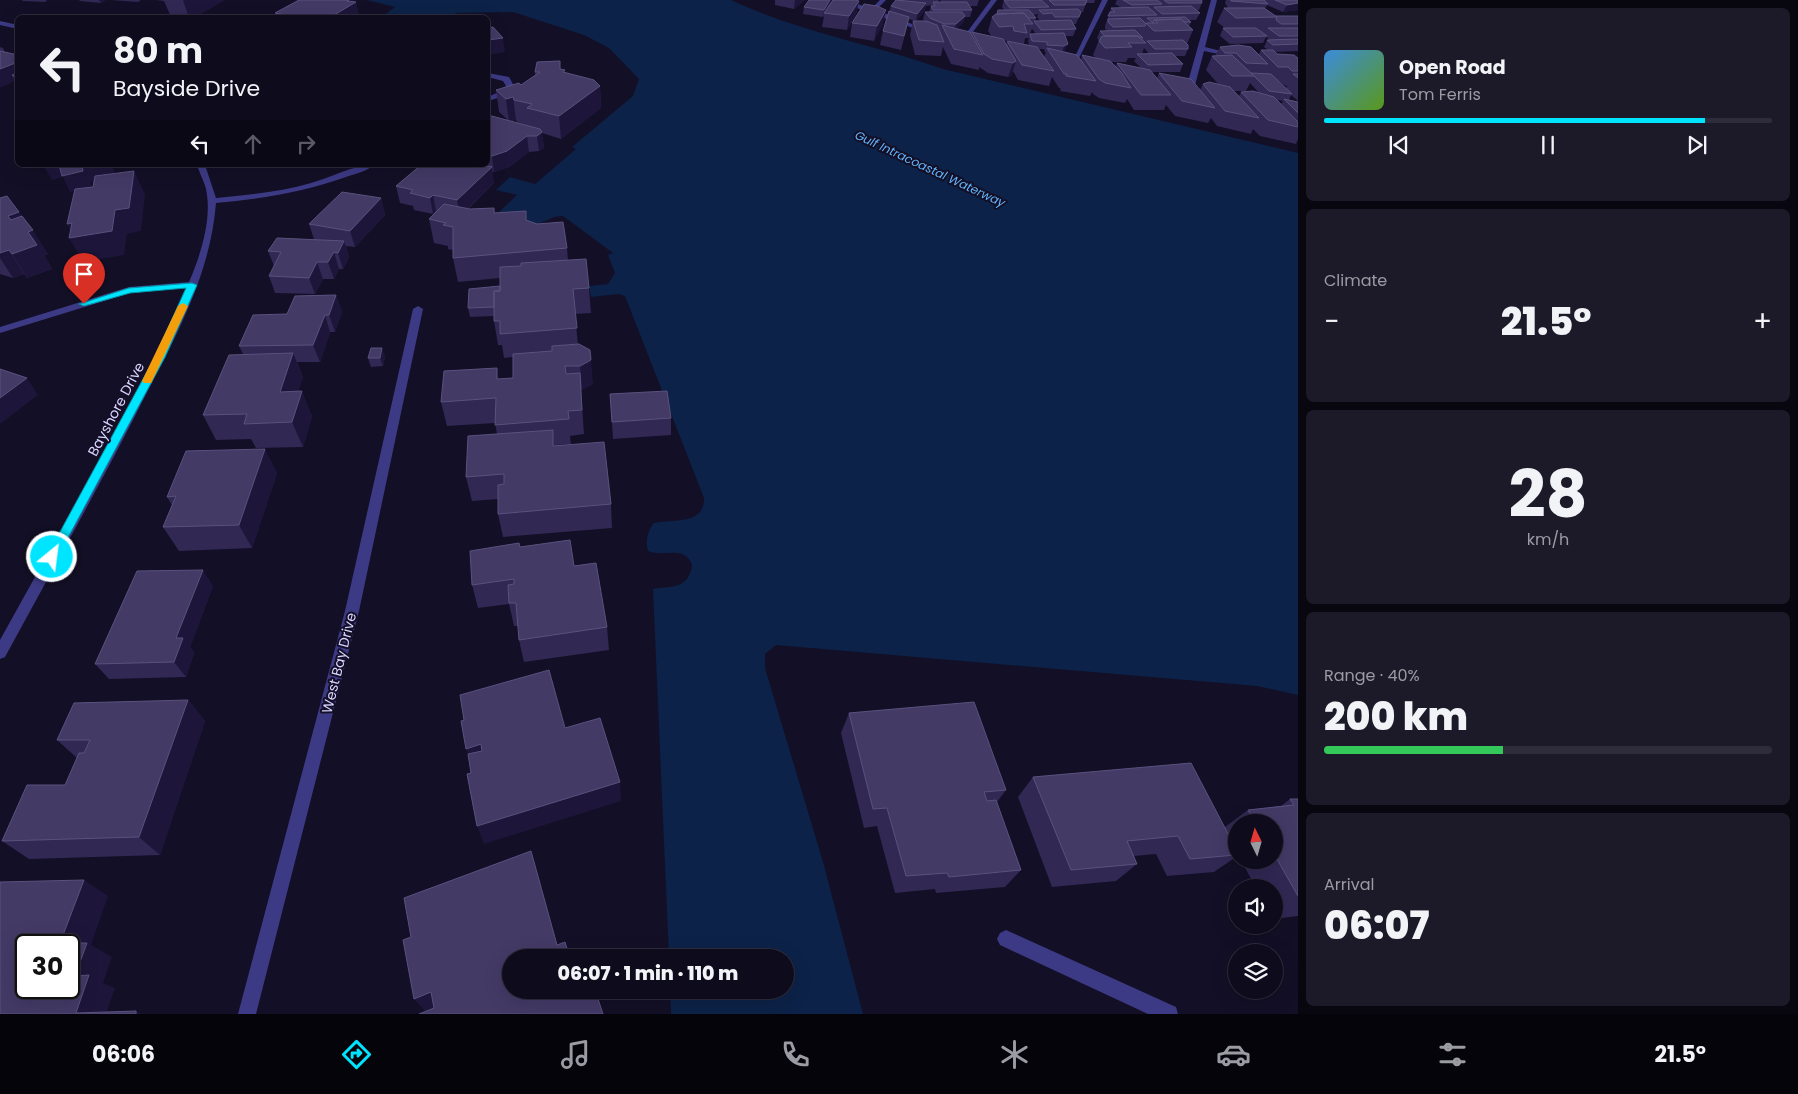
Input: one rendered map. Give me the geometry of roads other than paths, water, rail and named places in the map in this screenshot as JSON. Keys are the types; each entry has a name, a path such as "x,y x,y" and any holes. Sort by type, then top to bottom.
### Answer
{"street":[{"path":"841,0 938,34"},
{"path":"871,12 883,0"},
{"path":"964,40 994,0"},
{"path":"1073,64 1105,0"},
{"path":"1190,89 1214,0"},
{"path":"1211,12 1220,13"},
{"path":"0,22 15,26"},
{"path":"956,38 974,42"},
{"path":"1201,48 1240,56"},
{"path":"1064,62 1083,66"},
{"path":"490,76 506,79 510,86 504,93 490,98"},
{"path":"1180,87 1199,91"},
{"name":"Bayshore Drive","path":"0,653 112,450 160,357 192,285 205,245 212,201 209,184 202,167"},
{"path":"212,201 272,196 352,173 366,167"},
{"path":"0,330 129,290 192,285"},
{"name":"West Bay Drive","path":"247,1014 352,611 418,309"},
{"path":"1006,939 1169,1014"}],"water":[{"name":"Gulf Intracoastal Waterway","path":"367,0 731,0 783,21 943,69 1298,153 1298,695 1257,686 776,645 765,654 765,668 823,862 863,1014 671,1014 670,999 794,999 794,949 669,949 653,589 679,585 687,578 692,565 689,559 679,553 654,553 648,551 647,540 654,523 694,517 703,507 704,498 625,296 619,294 591,297 589,286 608,284 615,273 608,255 613,253 563,216 554,217 529,228 499,212 517,195 496,190 510,177 535,184 576,149 572,147 633,96 639,79 609,48 584,35 513,12 456,13 452,15 385,15 395,7"}]}
